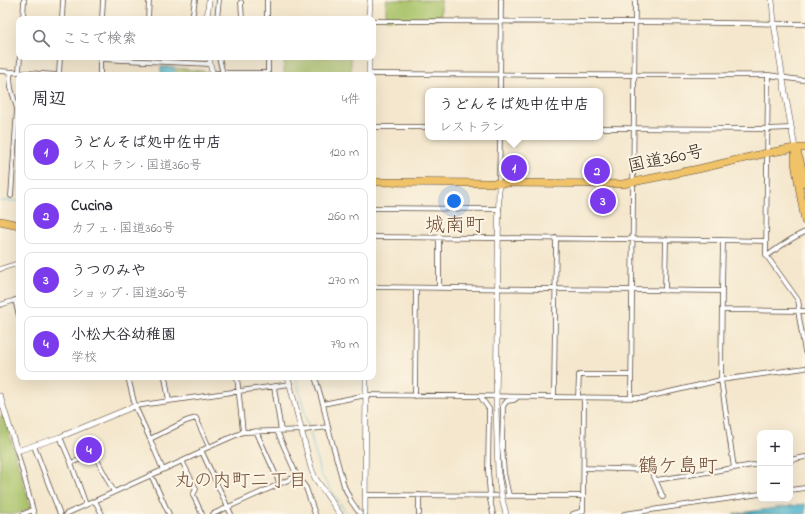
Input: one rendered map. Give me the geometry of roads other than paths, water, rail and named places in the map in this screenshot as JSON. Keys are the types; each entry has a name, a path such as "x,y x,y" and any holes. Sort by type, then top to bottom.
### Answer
{"main road":[{"name":"国道360号","path":"795,148 805,143"},
{"name":"国道360号","path":"376,182 623,184 767,153 795,148 805,148"},
{"path":"795,148 805,183"},
{"path":"795,148 795,163 805,221"},
{"path":"0,221 16,224"}],"street":[{"path":"23,16 24,0"},
{"path":"62,16 63,0"},
{"path":"102,16 103,0"},
{"path":"148,16 149,0"},
{"path":"192,16 195,0"},
{"path":"207,16 209,0"},
{"path":"217,16 218,0"},
{"path":"267,0 267,16"},
{"path":"369,16 370,0"},
{"path":"500,88 501,0"},
{"path":"631,398 635,0"},
{"path":"772,0 774,24 795,148"},
{"path":"241,2 242,16"},
{"path":"376,20 805,24"},
{"path":"0,72 18,72 20,60"},
{"path":"58,72 60,60"},
{"path":"100,60 100,72"},
{"path":"158,60 210,64"},
{"path":"210,60 212,72"},
{"path":"220,60 223,72"},
{"path":"268,60 268,72"},
{"path":"369,60 369,72"},
{"path":"11,72 10,78 16,105"},
{"path":"376,74 635,76 768,75 795,80 805,80"},
{"path":"768,75 766,255 798,300 798,311 805,352"},
{"path":"11,196 16,124"},
{"path":"376,127 425,127"},
{"path":"603,128 792,128"},
{"path":"500,140 497,397 498,473 506,514"},
{"path":"376,208 499,209"},
{"path":"767,256 782,244 805,232"},
{"path":"376,237 766,241"},
{"path":"439,237 439,288"},
{"path":"554,397 556,238"},
{"path":"665,291 666,239"},
{"path":"723,240 721,380 734,468"},
{"path":"0,269 16,264"},
{"path":"376,287 722,291"},
{"path":"415,396 416,288"},
{"path":"0,305 16,299"},
{"path":"722,310 805,311"},
{"path":"323,404 366,395 643,398 721,380 805,368"},
{"path":"578,397 579,375 631,375"},
{"path":"129,380 135,406 163,470"},
{"path":"166,380 169,401"},
{"path":"237,380 243,432"},
{"path":"289,380 303,430 311,468 315,478 340,514"},
{"path":"316,380 344,486 351,501 360,514"},
{"path":"365,514 366,380"},
{"path":"17,451 60,437 135,406 290,384"},
{"path":"274,386 279,431 297,476 306,488 315,514"},
{"path":"0,396 3,413 17,451 34,512 23,514"},
{"path":"481,396 489,408 488,470 493,514"},
{"path":"509,496 504,473 502,446 503,406 507,401 514,400 519,397"},
{"path":"573,514 583,511 584,397"},
{"path":"150,439 186,421 196,418 209,447"},
{"path":"66,514 243,432 303,430 328,427"},
{"path":"256,431 280,484"},
{"path":"60,437 86,505"},
{"path":"34,446 60,514"},
{"path":"202,452 231,514"},
{"path":"71,464 94,454 114,492"},
{"path":"793,459 805,457"},
{"path":"182,461 196,490 193,495 202,514"},
{"path":"656,480 757,464"},
{"path":"584,468 651,470 663,498"},
{"path":"151,475 169,514"},
{"path":"213,514 297,476"},
{"path":"793,488 805,484"},
{"path":"793,490 805,488"},
{"path":"624,514 757,494"},
{"path":"365,495 583,496"},
{"path":"419,495 419,514"},
{"path":"95,500 102,514"}],"water":[{"path":"161,67 175,67 175,72 161,72"},
{"path":"805,504 805,514 733,514"}],"waterway":[{"path":"215,16 216,0"},
{"path":"217,60 219,70"},
{"path":"0,201 16,201"},
{"path":"297,380 309,429"},
{"path":"310,432 320,473 347,514"}],"place":[{"name":"うどんそば処中佐中店","path":"514,168"},
{"name":"Cucina","path":"597,171"},
{"name":"うつのみや","path":"603,201"},
{"name":"小松大谷幼稚園","path":"89,450"}],"district":[{"name":"城南町","path":"455,226"},
{"name":"鶴ケ島町","path":"678,467"},
{"name":"丸の内町二丁目","path":"241,481"}]}
